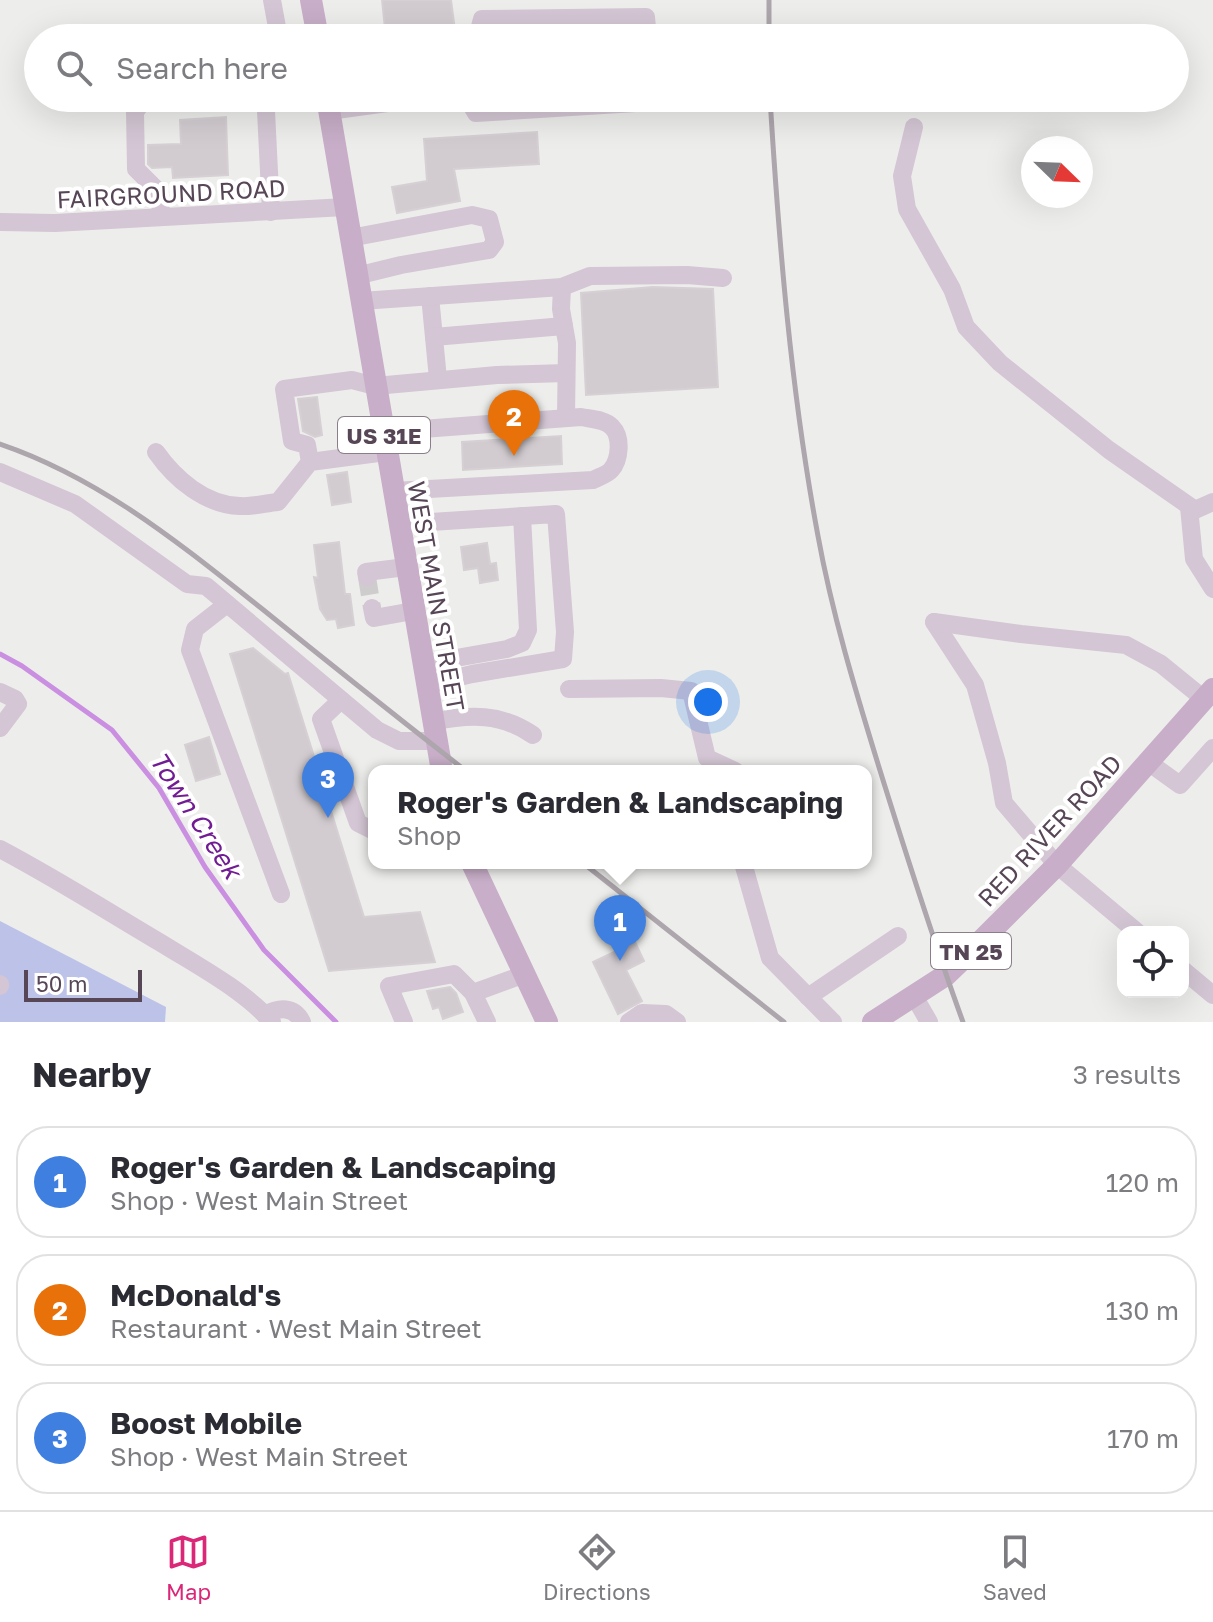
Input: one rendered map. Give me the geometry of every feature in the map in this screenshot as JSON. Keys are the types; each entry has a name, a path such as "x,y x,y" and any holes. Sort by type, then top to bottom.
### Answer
{"main road":[{"path":"311,0 315,24"},
{"name":"WEST MAIN STREET","path":"329,112 441,765"},
{"name":"RED RIVER ROAD","path":"873,1022 921,1014 954,967 1057,865 1208,694"},
{"path":"475,869 546,1022"}],"street":[{"path":"272,0 276,24"},
{"path":"481,24 482,19 646,17 647,24"},
{"path":"135,112 136,169 160,193 161,217"},
{"path":"266,112 271,212"},
{"path":"914,127 902,176 907,209 952,289 966,327 1000,363 1109,450 1189,507 1195,510 1213,502"},
{"name":"FAIRGROUND ROAD","path":"0,222 55,223 345,207"},
{"path":"350,238 472,215 489,219 495,242 489,250 356,276"},
{"path":"361,301 562,287 590,276 687,275 723,278"},
{"path":"562,287 561,309 567,343 566,418"},
{"path":"430,296 438,379"},
{"path":"434,337 564,326"},
{"path":"310,462 307,445 292,441 284,389 352,380 375,386 438,379 566,373"},
{"path":"156,452 173,476 215,501 240,506 278,502 310,462 385,442 581,417 604,421 613,427 618,439 618,457 610,471 593,480 393,491"},
{"path":"0,472 75,504 187,584 206,586 377,730 399,741 434,732 459,717 514,722 533,735"},
{"path":"1189,507 1194,559 1213,589"},
{"path":"399,524 556,514 565,632 563,659 472,674 424,674"},
{"path":"424,674 522,643 528,630 522,516"},
{"path":"367,577 366,572 406,567"},
{"path":"227,604 195,629 190,650 281,894"},
{"path":"372,608 374,618 413,611"},
{"path":"1130,926 1057,865 1004,803 997,763 975,685 934,622 1126,645 1208,694"},
{"path":"569,689 661,688 691,691 707,758 722,765"},
{"path":"0,692 15,699 18,704 0,728"},
{"path":"341,700 321,719 358,823 368,828"},
{"path":"1148,762 1180,785 1213,748"},
{"path":"0,849 42,871 199,967 269,1018 275,1010 289,1010 298,1015 302,1022"},
{"path":"745,869 770,958 833,1022"},
{"path":"808,997 898,936"},
{"path":"404,1022 389,986 454,974 473,993 487,1022"},
{"path":"473,993 525,974"},
{"path":"1189,975 1213,995"},
{"path":"629,1022 642,1013 666,1014 677,1022"}],"shaded area":[{"path":"0,921 166,1007 165,1022 0,1022"}],"building":[{"path":"382,0 451,0 454,24 385,24"},
{"path":"226,117 228,175 173,178 172,167 152,168 148,164 148,145 181,144 180,120"},
{"path":"537,132 539,164 454,169 460,201 397,213 392,187 427,181 424,139"},
{"path":"653,287 713,289 718,387 586,395 581,293"},
{"path":"317,397 322,435 315,437 303,431 298,399"},
{"path":"561,436 562,464 463,470 462,442"},
{"path":"347,472 351,502 332,505 327,475"},
{"path":"339,542 345,594 350,594 354,625 338,628 336,619 327,620 320,609 314,577 318,578 314,545"},
{"path":"487,543 490,564 496,563 498,580 480,583 478,568 464,570 461,547"},
{"path":"253,648 285,674 288,673 364,917 420,912 435,962 329,971 230,654"},
{"path":"209,737 220,774 196,781 185,745"},
{"path":"635,942 644,961 626,970 642,1001 618,1014 593,962"},
{"path":"450,987 456,993 463,1012 443,1019 439,1007 433,1009 427,991"}],"waterway":[{"name":"Town Creek","path":"0,654 22,666 112,730 159,788 205,867 264,950 336,1022"}],"tunnel":[{"path":"367,577 372,608"}],"railway":[{"path":"769,0 769,24"},
{"path":"771,112 793,373 830,594 869,736 963,1022"},
{"path":"0,444 71,475 137,514 200,560 458,765"},
{"path":"591,869 784,1022"}],"place":[{"name":"McDonald's","path":"514,456"},
{"name":"Boost Mobile","path":"328,818"},
{"name":"Roger's Garden & Landscaping","path":"620,961"}]}
